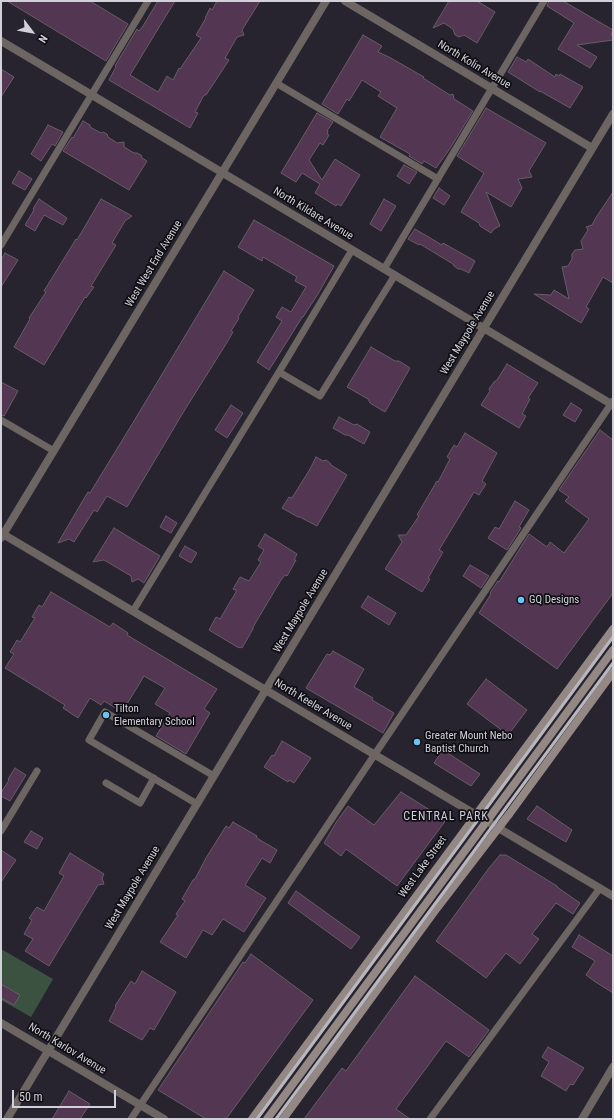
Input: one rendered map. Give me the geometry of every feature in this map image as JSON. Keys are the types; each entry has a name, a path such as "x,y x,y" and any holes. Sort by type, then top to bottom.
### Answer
{"main road":[{"name":"West Lake Street","path":"252,1119 613,629"},
{"path":"267,1119 613,650"},
{"path":"282,1119 613,672"}],"street":[{"name":"West West End Avenue","path":"2,535 326,1"},
{"name":"North Kolin Avenue","path":"345,1 592,148"},
{"name":"North Kildare Avenue","path":"1,41 395,276 612,403"},
{"name":"West Maypole Avenue","path":"7,1119 613,114"},
{"name":"North Keeler Avenue","path":"2,535 133,611 613,896"},
{"name":"North Karlov Avenue","path":"1,1023 164,1119"},
{"path":"582,1119 613,1067"}],"lane":[{"path":"1,245 148,1"},
{"path":"384,269 544,1"},
{"path":"276,83 438,179"},
{"path":"133,611 352,250"},
{"path":"279,372 320,396 395,276"},
{"path":"131,1119 612,403"},
{"path":"1,420 54,451"},
{"path":"197,804 89,740 105,712 214,776"},
{"path":"1,831 37,771"},
{"path":"106,783 140,803 154,778"},
{"path":"430,1119 600,888"}],"green space":[{"path":"1,949 53,979 31,1017 1,1000"}],"building":[{"path":"7,1 90,1 128,24 106,61"},
{"path":"158,1 175,1 130,75 158,92 167,76 173,80 179,68 180,69 201,38 196,35 210,8 212,10 217,1 260,1 242,30 244,35 237,37 225,58 229,60 206,95 204,95 195,112 198,113 190,128 109,80 116,67 115,66 137,29 139,31 143,26"},
{"path":"449,1 477,1 495,12 477,43 464,35 459,37 455,35 453,29 444,23 433,28"},
{"path":"549,1 563,1 613,30 611,35 613,40 577,45 597,57 590,68 558,49 574,23 547,6"},
{"path":"363,35 382,46 378,52 424,77 423,78 450,95 453,94 454,99 473,111 436,168 424,161 422,164 409,156 410,154 380,137 397,108 378,96 381,92 362,80 349,101 347,99 338,114 322,104"},
{"path":"517,57 526,62 528,59 555,77 556,74 559,76 560,74 583,87 570,108 540,92 508,72"},
{"path":"1,69 14,77 1,97"},
{"path":"486,108 546,143 529,171 532,177 518,179 522,188 511,207 486,192 500,226 494,229 491,233 480,226 479,223 461,212 484,173 457,156"},
{"path":"317,113 333,122 327,131 327,134 329,135 323,145 320,143 309,160 322,180 335,159 360,175 341,206 337,204 336,206 315,193 320,184 302,173 296,182 281,173"},
{"path":"83,121 101,133 103,132 107,134 108,137 117,143 124,142 124,147 141,155 142,158 147,161 129,190 63,151"},
{"path":"48,125 63,132 55,146 52,144 41,161 31,154"},
{"path":"404,165 417,172 409,184 397,176"},
{"path":"19,171 32,179 25,190 12,183"},
{"path":"439,188 450,196 444,205 433,198"},
{"path":"613,192 613,283 603,277 586,307 589,309 581,323 534,294 551,295 554,290 569,299 562,267 568,266 575,250 583,249 581,241 588,230 586,227 592,225"},
{"path":"39,199 67,218 63,225 44,215 35,231 25,225"},
{"path":"101,199 132,216 125,221 112,243 116,245 91,286 94,287 86,298 85,297 44,365 14,347 30,319 29,318 46,292 44,291"},
{"path":"384,199 396,206 381,231 370,224"},
{"path":"254,220 334,266 318,294 269,370 257,362 282,321 276,317 282,307 291,312 306,287 295,281 297,277 263,257 262,261 238,247"},
{"path":"415,229 442,245 443,243 475,261 469,273 458,269 453,264 420,244 419,245 408,239"},
{"path":"5,253 18,260 1,287 1,260"},
{"path":"224,271 254,290 238,317 239,318 231,331 233,332 226,344 127,507 107,496 97,512 94,510 74,542 69,539 58,543 88,492 90,493 134,421"},
{"path":"371,347 410,368 385,412 370,403 368,399 347,387"},
{"path":"507,364 538,383 528,398 530,399 522,414 526,416 519,428 481,405 490,391 489,389 497,380"},
{"path":"1,382 18,391 4,416 1,415"},
{"path":"571,403 582,410 575,422 563,415"},
{"path":"231,405 243,413 227,438 215,430"},
{"path":"339,417 354,425 357,424 370,432 364,444 333,428"},
{"path":"600,430 613,440 613,593 557,669 479,613 491,594 490,593 498,581 499,582 529,534 547,547 550,542 564,553 589,519 565,501 569,497 559,490"},
{"path":"465,433 497,453 482,481 486,484 479,495 474,492 439,550 443,552 422,592 385,569 402,542 398,535 406,535 419,516 417,515 437,481 438,482 450,459 447,457 454,445 457,447"},
{"path":"316,457 323,461 326,460 347,475 317,526 282,508 289,497 292,498"},
{"path":"515,501 529,510 519,527 521,528 507,550 488,538 495,527 499,529"},
{"path":"166,516 177,523 171,533 160,527"},
{"path":"114,528 160,556 144,583 138,579 132,582 131,576 104,560 93,562"},
{"path":"265,534 297,554 294,560 296,560 287,576 285,575 281,580 242,648 239,648 209,630 216,617 220,619 236,592 236,590 233,589 240,577 249,581 261,562 258,560 264,550 258,546"},
{"path":"185,546 197,553 191,563 179,556"},
{"path":"470,565 489,576 481,588 463,576"},
{"path":"51,592 110,627 113,623 128,633 127,635 217,689 204,709 210,713 186,754 156,736 170,713 155,704 165,688 144,676 122,712 104,701 101,705 90,698 78,718 63,708 65,705 5,668 14,654 10,652 17,640 20,642 35,618 32,617 39,605 42,607"},
{"path":"368,596 396,613 389,625 361,607"},
{"path":"333,651 364,669 354,687 394,713 383,733 306,688 327,654 330,655"},
{"path":"486,679 527,710 508,735 467,704"},
{"path":"282,741 311,758 294,783 289,780 288,782 264,767 272,755 274,756"},
{"path":"443,750 480,774 471,786 434,763"},
{"path":"15,768 26,775 10,801 1,796 1,793"},
{"path":"401,792 446,820 397,886 346,849 341,856 324,843 348,806 374,825"},
{"path":"537,806 572,830 566,842 527,819"},
{"path":"233,822 277,850 270,863 262,858 245,885 266,898 244,932 223,919 212,935 203,930 186,958 160,942 178,915 176,914 185,901 182,899 206,858 226,826 229,828"},
{"path":"31,831 43,838 37,849 24,842"},
{"path":"1,850 16,860 1,882"},
{"path":"70,853 104,874 102,878 104,884 98,885 49,966 25,951 33,939 24,934 32,920 29,918 37,907 44,911 64,876 59,873"},
{"path":"500,855 506,855 557,886 580,903 573,914 556,903 532,934 539,939 520,964 506,953 486,978 436,941"},
{"path":"296,891 360,937 351,949 288,903"},
{"path":"579,935 613,956 613,993 586,975 595,961 572,947"},
{"path":"251,954 313,1000 226,1119 206,1119 158,1090 243,962 245,963"},
{"path":"142,971 176,992 154,1030 150,1028 142,1040 109,1021 116,1007 115,1006 131,981 135,984"},
{"path":"415,976 489,1030 469,1057 446,1041 396,1109 410,1119 304,1119 342,1068 346,1071"},
{"path":"1,984 20,995 14,1005 1,998"},
{"path":"548,1047 584,1068 573,1085 570,1084 566,1091 541,1076 549,1062 542,1057"},
{"path":"69,1091 90,1104 80,1119 52,1119"}],"railway":[{"path":"257,1119 613,637"},
{"path":"276,1119 613,663"}],"place":[{"name":"GQ Designs","path":"521,600"},
{"name":"Tilton Elementary School","path":"106,715"},
{"name":"Greater Mount Nebo Baptist Church","path":"417,742"}],"district":[{"name":"CENTRAL PARK","path":"446,817"}]}
